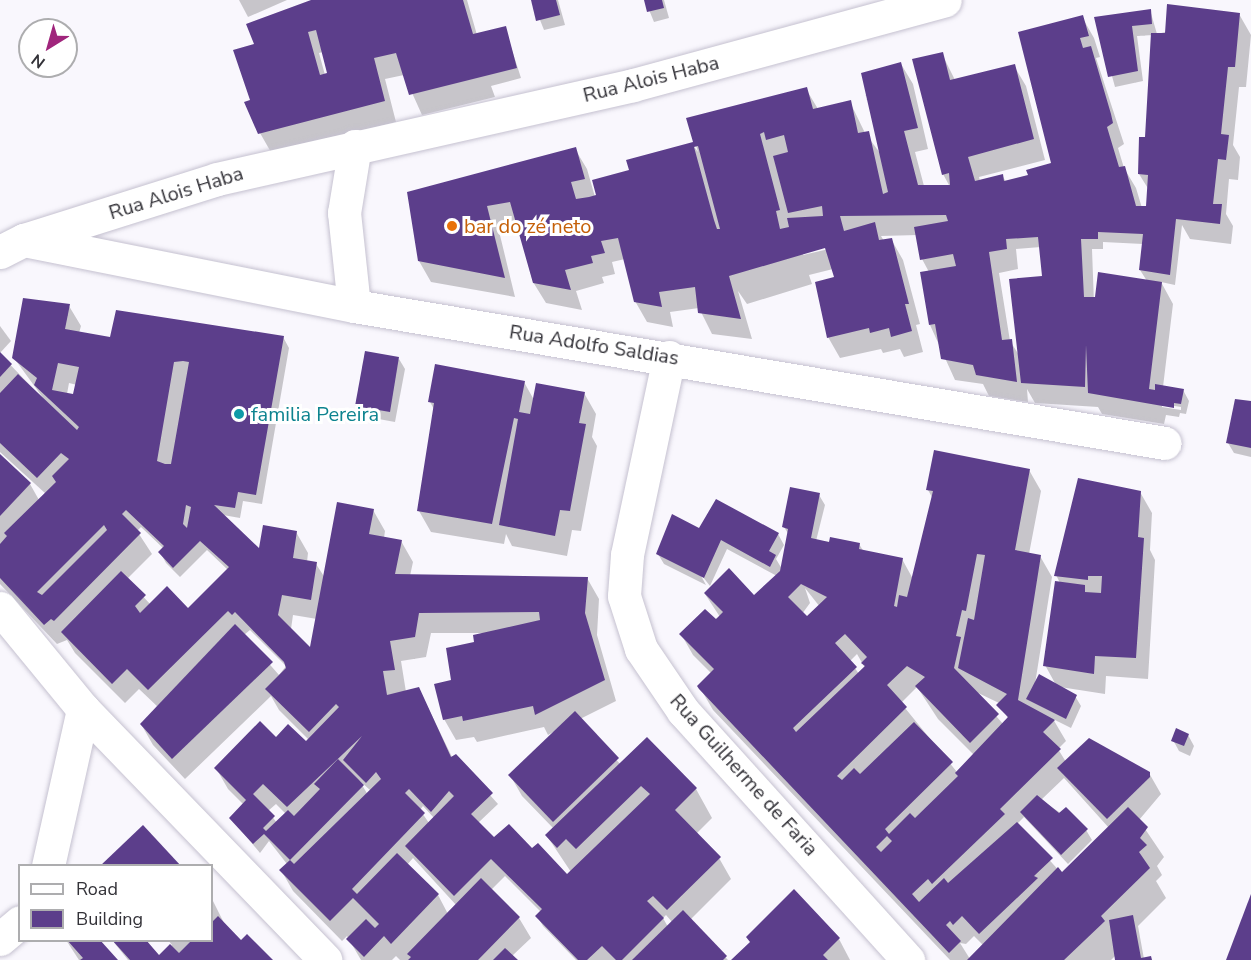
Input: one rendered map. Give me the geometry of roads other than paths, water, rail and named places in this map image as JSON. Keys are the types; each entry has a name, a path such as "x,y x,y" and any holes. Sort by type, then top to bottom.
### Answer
{"street":[{"name":"Rua Alois Haba","path":"12,246 218,179 355,146 633,85 945,0"},
{"path":"354,306 344,213 355,146"},
{"name":"Rua Adolfo Saldias","path":"12,246 1165,443"},
{"name":"Rua Guilherme de Faria","path":"669,357 627,555 624,596 641,649 683,711 908,960"},
{"path":"0,608 83,709 325,960"},
{"path":"48,864 83,709"},
{"path":"0,939 18,924"}],"place":[{"name":"bar do zé neto","path":"452,226"},
{"name":"familia Pereira","path":"239,414"}]}
